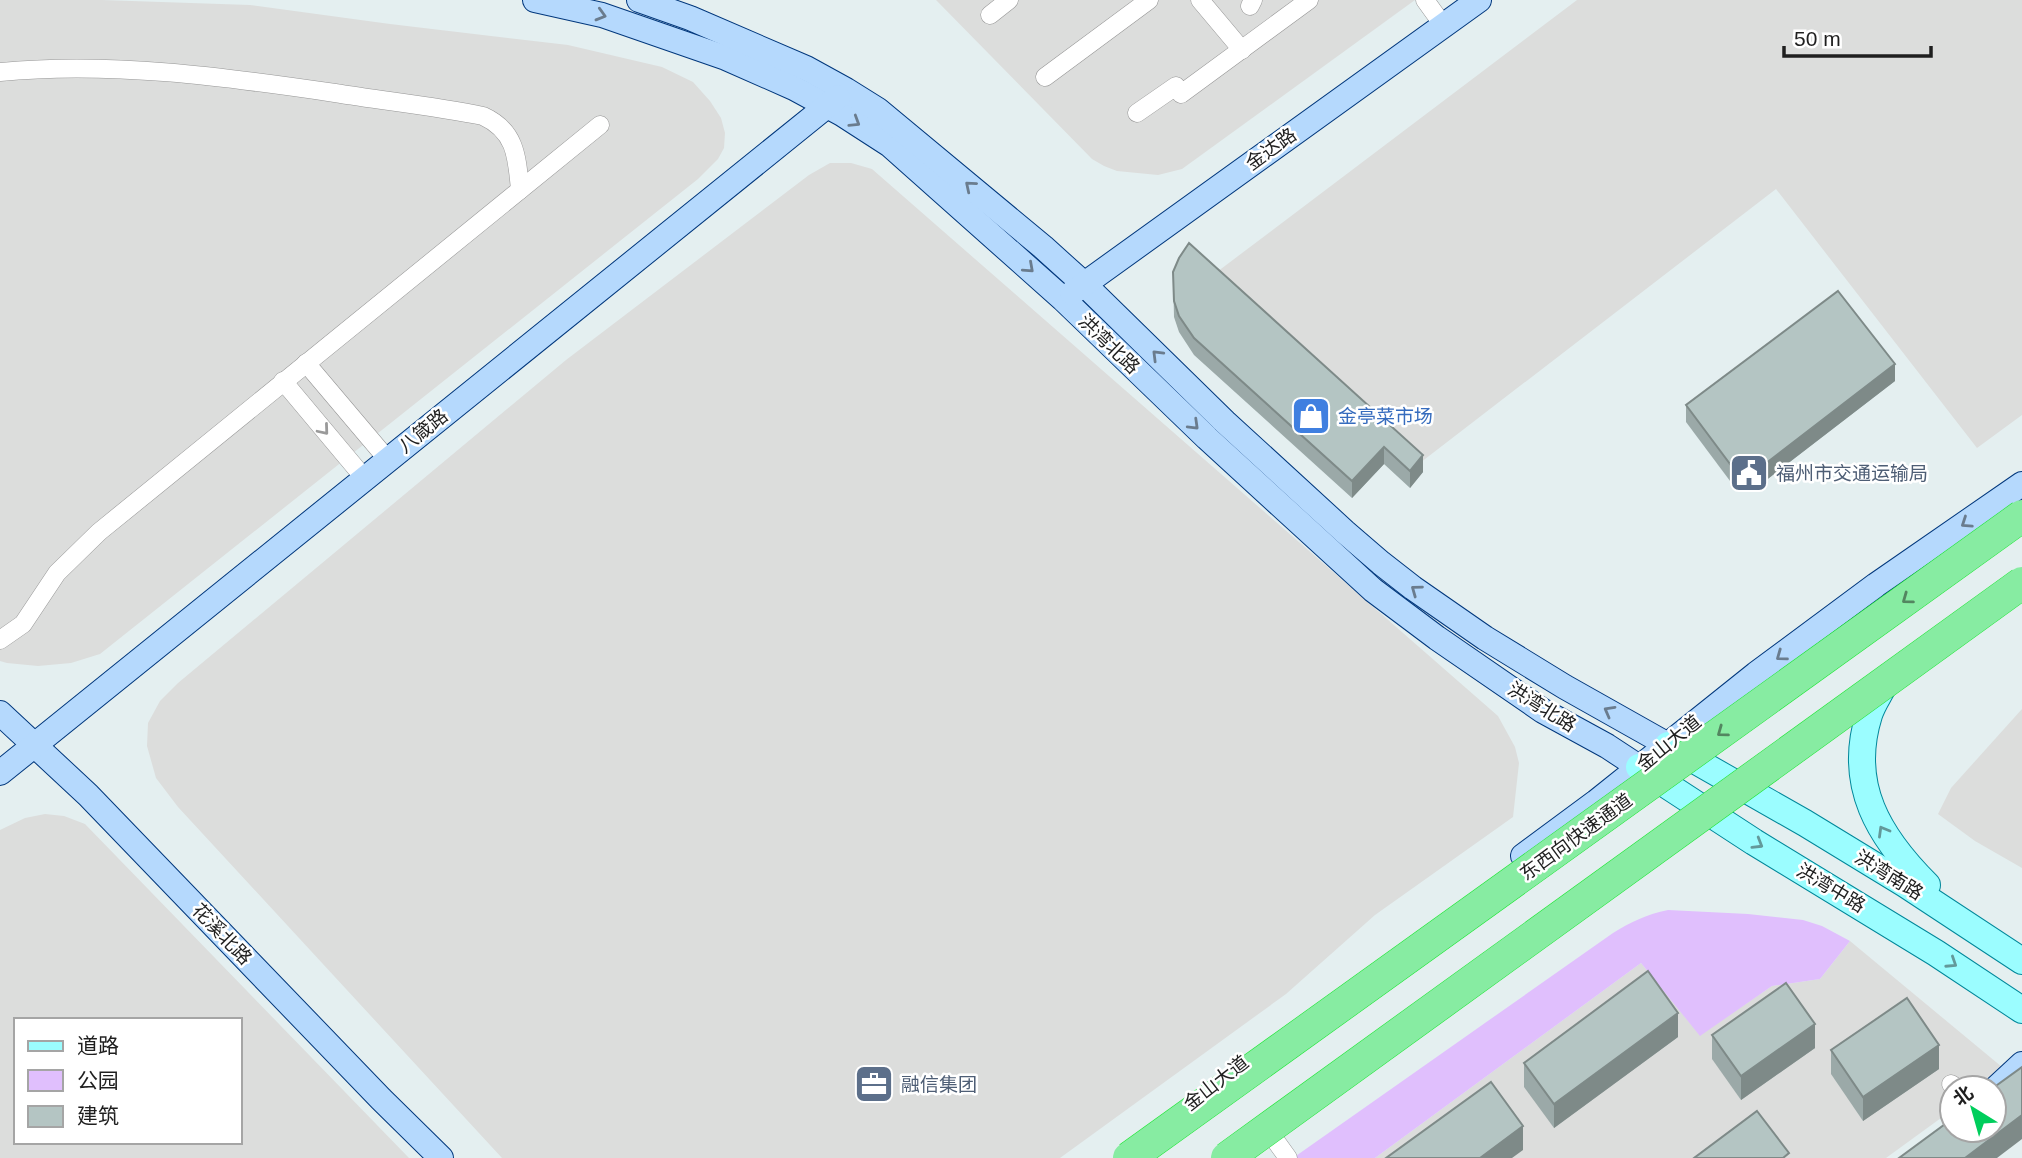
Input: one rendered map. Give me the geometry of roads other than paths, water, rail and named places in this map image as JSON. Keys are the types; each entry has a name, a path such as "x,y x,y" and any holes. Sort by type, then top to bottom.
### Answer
{"highway":[{"name":"东西向快速通道","path":"1129,1158 2022,516"},
{"path":"1227,1158 2022,584"}],"main road":[{"name":"洪湾北路","path":"535,0 602,15 726,58 827,106 890,145 1063,299 1207,438 1373,590 1426,631 1543,711 1639,767"},
{"name":"洪湾北路","path":"639,0 690,18 806,68 878,110 1084,284 1225,422 1381,563 1485,638 1668,745"},
{"name":"金达路","path":"1063,299 1459,9"},
{"name":"八箴路","path":"0,773 846,90"},
{"name":"金山大道","path":"1118,1158 1311,1010 1501,873 1756,674 2022,484"},
{"path":"1221,1158 1328,1080 1508,973 1754,794 1809,752 1884,685 2022,584"},
{"path":"1884,685 1870,713 1862,747 1863,775 1869,803 1882,832 1903,861 1960,919"},
{"name":"花溪北路","path":"0,713 88,795 441,1158"},
{"name":"洪湾南路","path":"1668,745 1894,877 2022,961"},
{"name":"洪湾中路","path":"1639,767 2022,1010"},
{"path":"2008,1077 2022,1064"}],"street":[{"path":"990,15 1009,0"},
{"path":"1045,77 1149,0"},
{"path":"1200,0 1242,50"},
{"path":"1137,113 1176,86 1181,94 1310,0"},
{"path":"1424,0 1459,9"},
{"path":"0,72 39,69 175,72 283,85 483,116 502,128 508,137 517,159 520,190"},
{"path":"0,640 23,624 57,573 84,545 600,125"},
{"path":"306,363 388,460"},
{"path":"283,381 365,479"},
{"path":"1265,1126 1288,1158"}],"place":[{"name":"金亭菜市场","path":"1311,416"},
{"name":"福州市交通运输局","path":"1749,473"},
{"name":"融信集团","path":"874,1084"}]}
